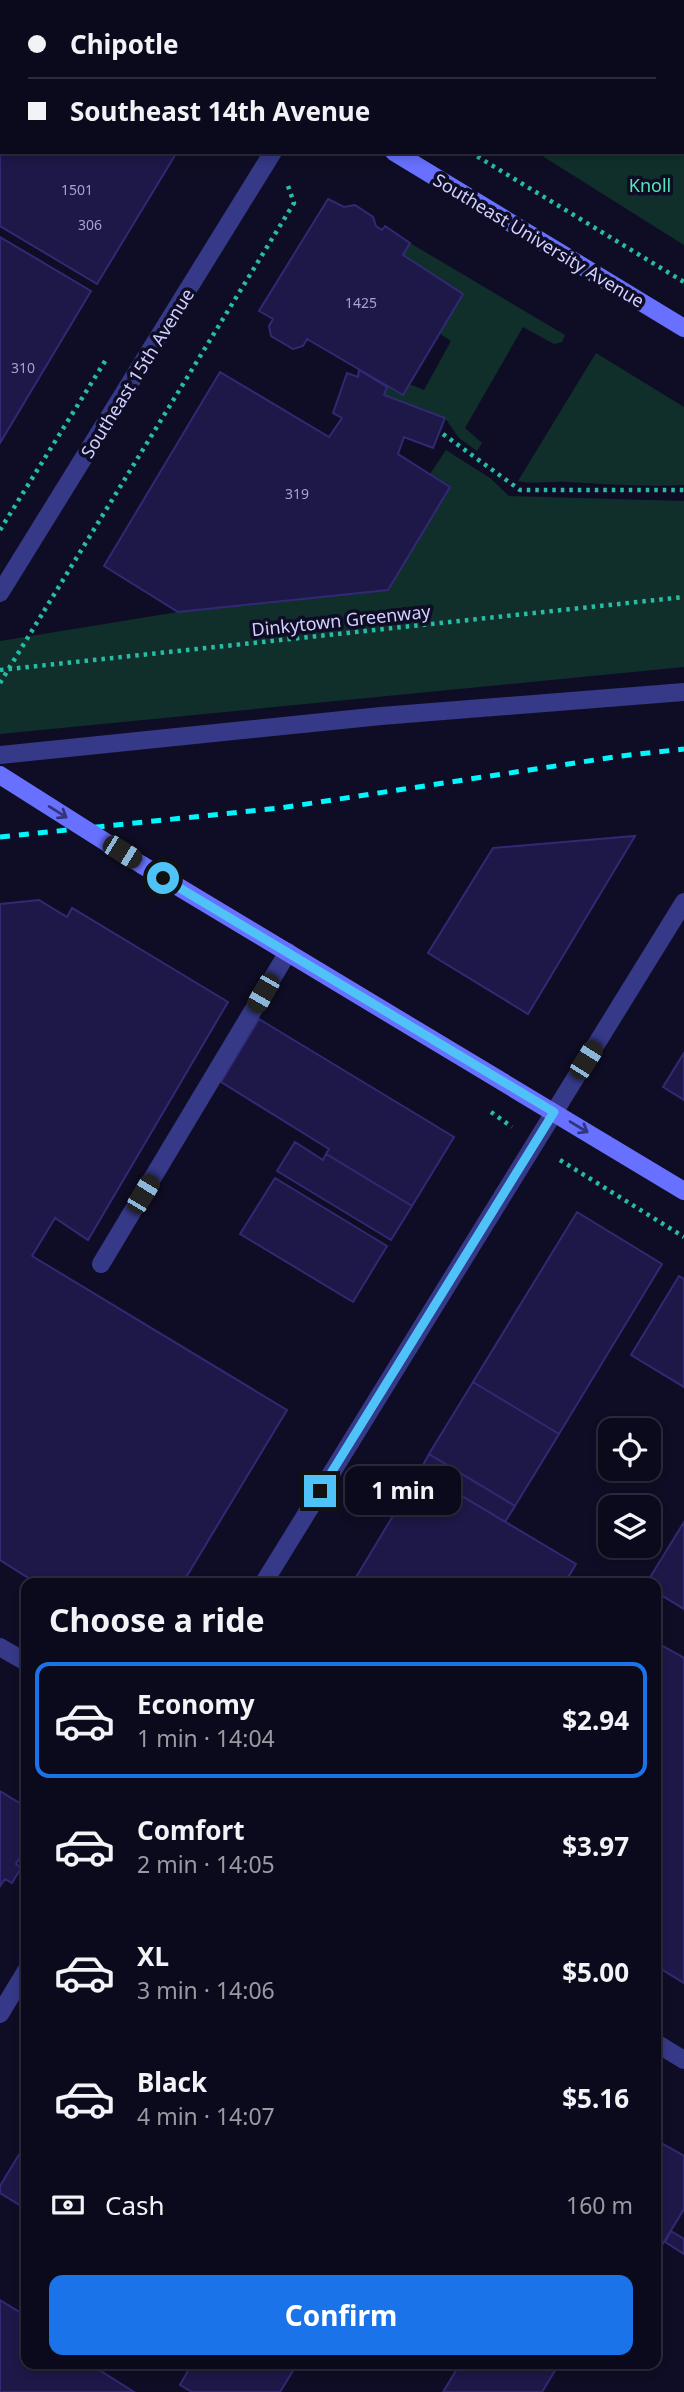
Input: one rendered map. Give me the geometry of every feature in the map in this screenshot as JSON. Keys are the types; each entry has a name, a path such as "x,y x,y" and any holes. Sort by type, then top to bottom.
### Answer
{"main road":[{"name":"Southeast University Avenue","path":"397,154 684,328"},
{"path":"0,775 142,865 684,1191"}],"street":[{"name":"Southeast 15th Avenue","path":"0,593 272,154"},
{"path":"0,755 381,716 684,692"},
{"path":"267,1578 684,902"},
{"path":"101,1264 288,952"},
{"path":"0,1647 21,1659"},
{"path":"0,2014 21,1979"},
{"path":"661,2046 684,2060"}],"path":[{"path":"473,154 684,282"},
{"path":"0,683 294,203 285,177"},
{"path":"443,435 520,490 684,490"},
{"name":"Dinkytown Greenway","path":"0,670 684,597"},
{"path":"490,1112 587,1178 684,1237"}],"green space":[{"name":"Knoll","path":"539,154 684,154 684,245"},
{"path":"410,243 565,335 562,342 554,344 523,327 465,428 482,443 477,451 459,438 445,418 384,395 387,387 402,395 409,384 424,390 451,341 440,334 463,294 403,255"},
{"path":"596,353 684,407 684,485 518,481"},
{"path":"446,450 490,478 509,496 684,501 684,667 0,734 0,641 178,612 388,590 450,487 430,474"}],"building":[{"path":"0,154 176,154 97,284 0,226"},
{"path":"328,199 344,207 355,205 373,217 376,226 382,230 385,226 410,243 403,255 463,294 403,395 307,339 303,346 293,349 271,336 269,326 273,319 259,311"},
{"path":"0,237 91,291 0,443"},
{"path":"359,370 387,387 384,395 445,418 433,448 404,437 398,454 450,487 388,590 178,612 104,566 220,372 329,437 342,418 333,413 347,373 358,377"},
{"path":"635,836 528,1014 428,953 493,848"},
{"path":"39,900 67,917 72,908 228,1002 88,1240 55,1218 32,1256 287,1410 186,1578 28,1578 0,1560 0,904"},
{"path":"259,1019 454,1137 412,1206 326,1154 329,1149 221,1082"},
{"path":"684,1053 684,1100 663,1087"},
{"path":"295,1142 323,1160 326,1154 412,1206 391,1240 277,1171"},
{"path":"275,1178 387,1246 353,1302 240,1234"},
{"path":"577,1212 662,1264 559,1434 473,1382"},
{"path":"679,1276 684,1279 684,1387 631,1355"},
{"path":"473,1382 559,1434 515,1506 429,1454"},
{"path":"429,1454 515,1506 505,1522 420,1471"},
{"path":"420,1471 576,1564 568,1578 356,1578"},
{"path":"684,1522 684,1609 661,1595 661,1578 650,1578"},
{"path":"661,1645 684,1658 684,1983 661,1969"},
{"path":"0,1791 21,1804 21,1856 16,1864 21,1868 12,1883 5,1879 0,1886"},
{"path":"661,2143 684,2156 684,2209 661,2247"},
{"path":"21,2151 21,2206 0,2193 0,2186"},
{"path":"671,2231 684,2239 684,2254 665,2242"},
{"path":"0,2300 21,2313 21,2369 98,2369 134,2392 0,2392"},
{"path":"189,2369 294,2369 280,2392 192,2392 180,2385"},
{"path":"457,2369 556,2369 542,2392 443,2392"}],"railway":[{"path":"0,837 280,808 621,756 684,749"}],"route":[{"path":"163,878 554,1112 320,1491"}]}
